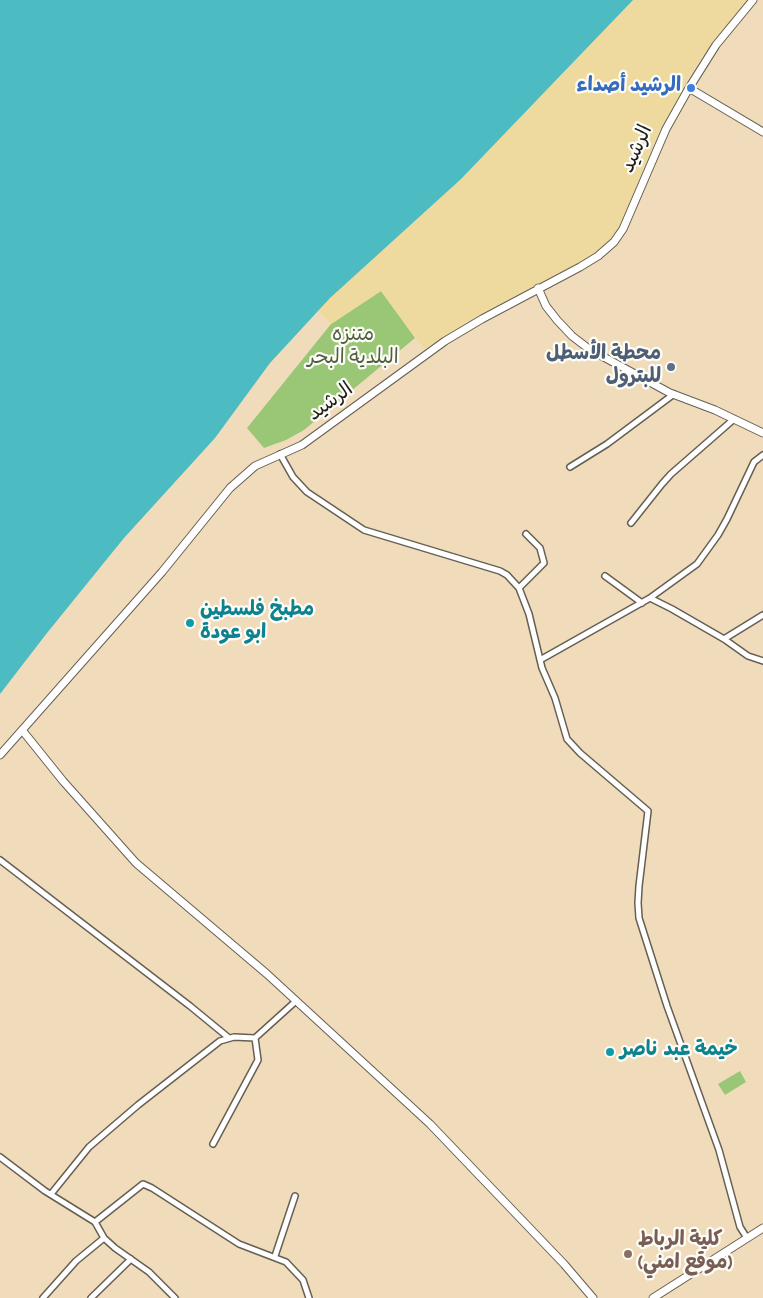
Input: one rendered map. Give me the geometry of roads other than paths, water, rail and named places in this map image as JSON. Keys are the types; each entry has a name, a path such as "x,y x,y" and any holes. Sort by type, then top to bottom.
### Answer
{"main road":[{"name":"الرشيد","path":"0,755 162,572 230,488 255,466 302,445 445,341 538,288 592,260 614,242 623,229 666,129 689,88 716,45 753,0"},
{"path":"689,88 763,132"},
{"path":"538,288 546,306 578,341 620,366 674,394 763,433"},
{"path":"22,730 63,781 136,863 296,1001 430,1124 593,1296"},
{"path":"653,1298 763,1228"}],"street":[{"path":"570,466 607,444 666,402 674,394"},
{"path":"631,523 666,479 734,419"},
{"path":"280,454 293,477 306,492 364,530 500,571 508,575 520,588 529,614 540,660 555,698 567,739 580,753 648,812 639,886 639,918 667,1006 719,1150 740,1227 747,1238"},
{"path":"540,660 642,603 696,564 718,535 754,462 763,455"},
{"path":"520,588 544,562 540,548 526,534"},
{"path":"605,576 642,603"},
{"path":"650,598 672,608 724,639 748,656 763,660"},
{"path":"724,639 763,616"},
{"path":"0,860 229,1038"},
{"path":"51,1194 89,1147 220,1041 229,1038 255,1038 296,1001"},
{"path":"213,1144 258,1060 255,1038"},
{"path":"0,1157 51,1194 95,1222 104,1238 149,1272 176,1298"},
{"path":"95,1222 143,1184 239,1244 275,1256 286,1262 303,1280 308,1298"},
{"path":"275,1256 294,1196"},
{"path":"43,1298 76,1261 104,1238"},
{"path":"91,1298 131,1259"}],"water":[{"path":"0,0 633,0 461,179 330,298 270,363 215,438 124,538 0,694"}],"place":[{"name":"الرشيد أصداء","path":"691,88"},
{"name":"محطة الأسطل للبترول","path":"671,367"},
{"name":"مطبخ فلسطين ابو عودة","path":"190,623"},
{"name":"خيمة عبد ناصر","path":"610,1052"},
{"name":"كلية الرباط (موقع امني)","path":"628,1254"}],"park label":[{"name":"متنزه البلدية البحر","path":"353,348"}]}
